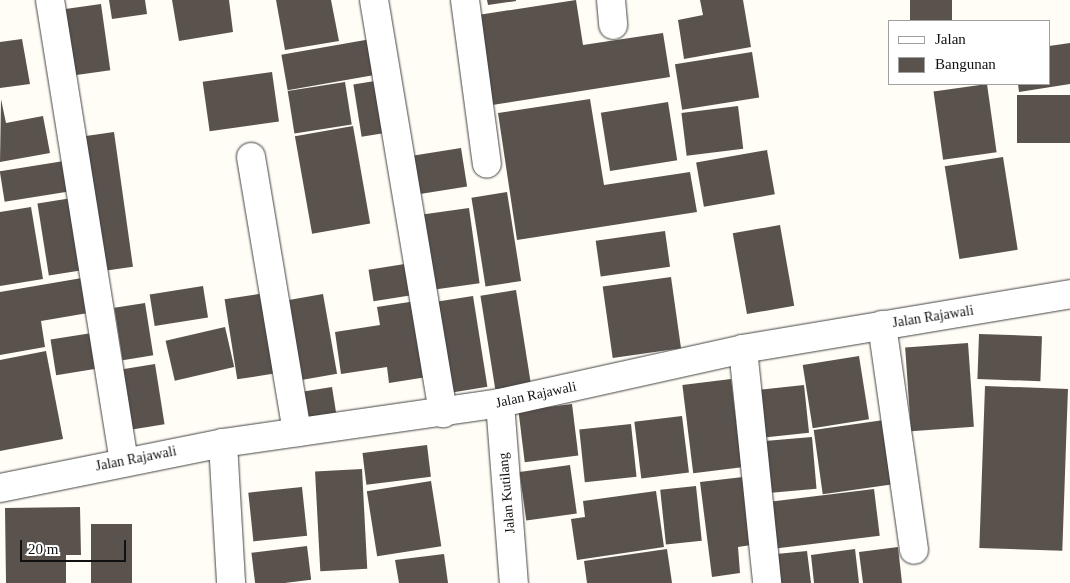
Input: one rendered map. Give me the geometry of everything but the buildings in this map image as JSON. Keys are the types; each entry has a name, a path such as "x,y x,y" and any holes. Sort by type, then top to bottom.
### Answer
{"street":[{"path":"50,0 124,460"},
{"path":"374,0 443,413"},
{"path":"466,0 487,164"},
{"path":"251,157 297,432"},
{"name":"Jalan Rajawali","path":"0,488 124,460 223,443 443,413 500,403 743,349 1070,294"},
{"path":"882,326 914,550"},
{"path":"743,349 767,583"},
{"name":"Jalan Kutilang","path":"500,403 514,583"},
{"path":"223,443 232,583"}]}
